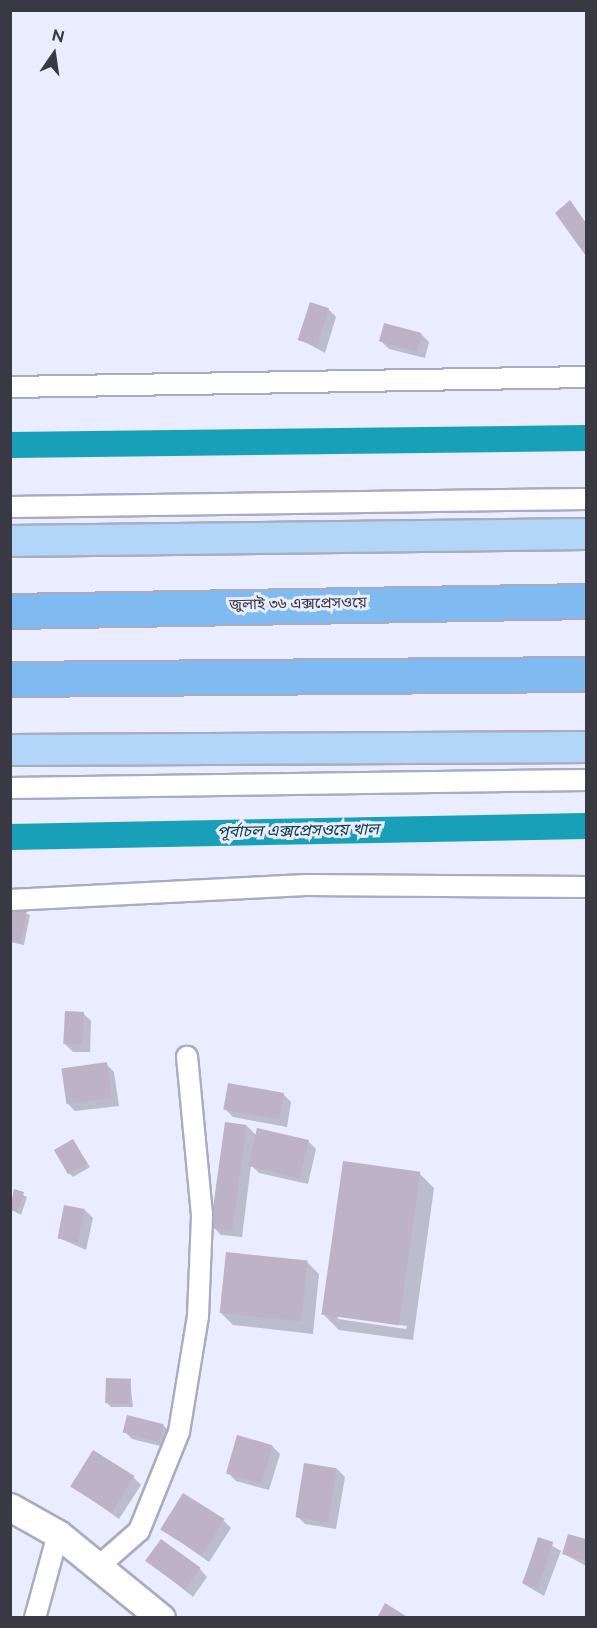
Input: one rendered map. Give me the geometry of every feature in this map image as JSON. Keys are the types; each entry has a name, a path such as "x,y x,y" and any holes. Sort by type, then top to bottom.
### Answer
{"highway":[{"name":"জুলাই ৩৬ এক্সপ্রেসওয়ে","path":"10,611 586,601"},
{"path":"10,680 586,674"}],"main road":[{"path":"10,541 586,534"},
{"path":"10,750 586,747"}],"street":[{"path":"10,387 586,377"},
{"path":"10,507 586,499"},
{"path":"10,788 586,780"},
{"path":"10,900 306,885 586,887"},
{"path":"99,1566 139,1531 178,1432 198,1316 202,1215 187,1057"},
{"path":"10,1507 58,1534 161,1617"},
{"path":"35,1617 58,1534"}],"building":[{"path":"570,200 586,223 586,256 555,213"},
{"path":"310,302 329,308 317,346 298,340"},
{"path":"384,323 422,333 417,351 379,341"},
{"path":"10,907 27,910 21,942 10,940"},
{"path":"65,1011 84,1012 82,1045 63,1044"},
{"path":"107,1062 112,1098 66,1104 61,1068"},
{"path":"228,1083 284,1093 279,1119 223,1110"},
{"path":"225,1122 247,1125 232,1230 210,1227"},
{"path":"257,1128 309,1140 300,1178 248,1166"},
{"path":"73,1139 87,1163 68,1174 54,1150"},
{"path":"343,1161 420,1172 399,1325 321,1314"},
{"path":"14,1189 24,1192 18,1212 10,1210"},
{"path":"64,1205 85,1209 78,1242 58,1238"},
{"path":"226,1252 308,1261 301,1321 220,1313"},
{"path":"106,1378 131,1379 130,1404 105,1403"},
{"path":"127,1415 164,1424 160,1442 123,1432"},
{"path":"237,1435 273,1445 262,1484 226,1473"},
{"path":"93,1450 135,1476 112,1512 70,1486"},
{"path":"304,1463 337,1468 328,1522 295,1517"},
{"path":"183,1493 225,1519 202,1555 160,1529"},
{"path":"568,1534 586,1539 586,1561 562,1554"},
{"path":"538,1537 553,1542 538,1589 523,1584"},
{"path":"161,1539 201,1568 185,1590 145,1561"},
{"path":"385,1603 409,1618 377,1618"}],"waterway":[{"name":"পূর্বাচল এক্সপ্রেসওয়ে খাল","path":"10,445 586,438"},
{"name":"পূর্বাচল এক্সপ্রেসওয়ে খাল","path":"10,837 586,826"}]}
